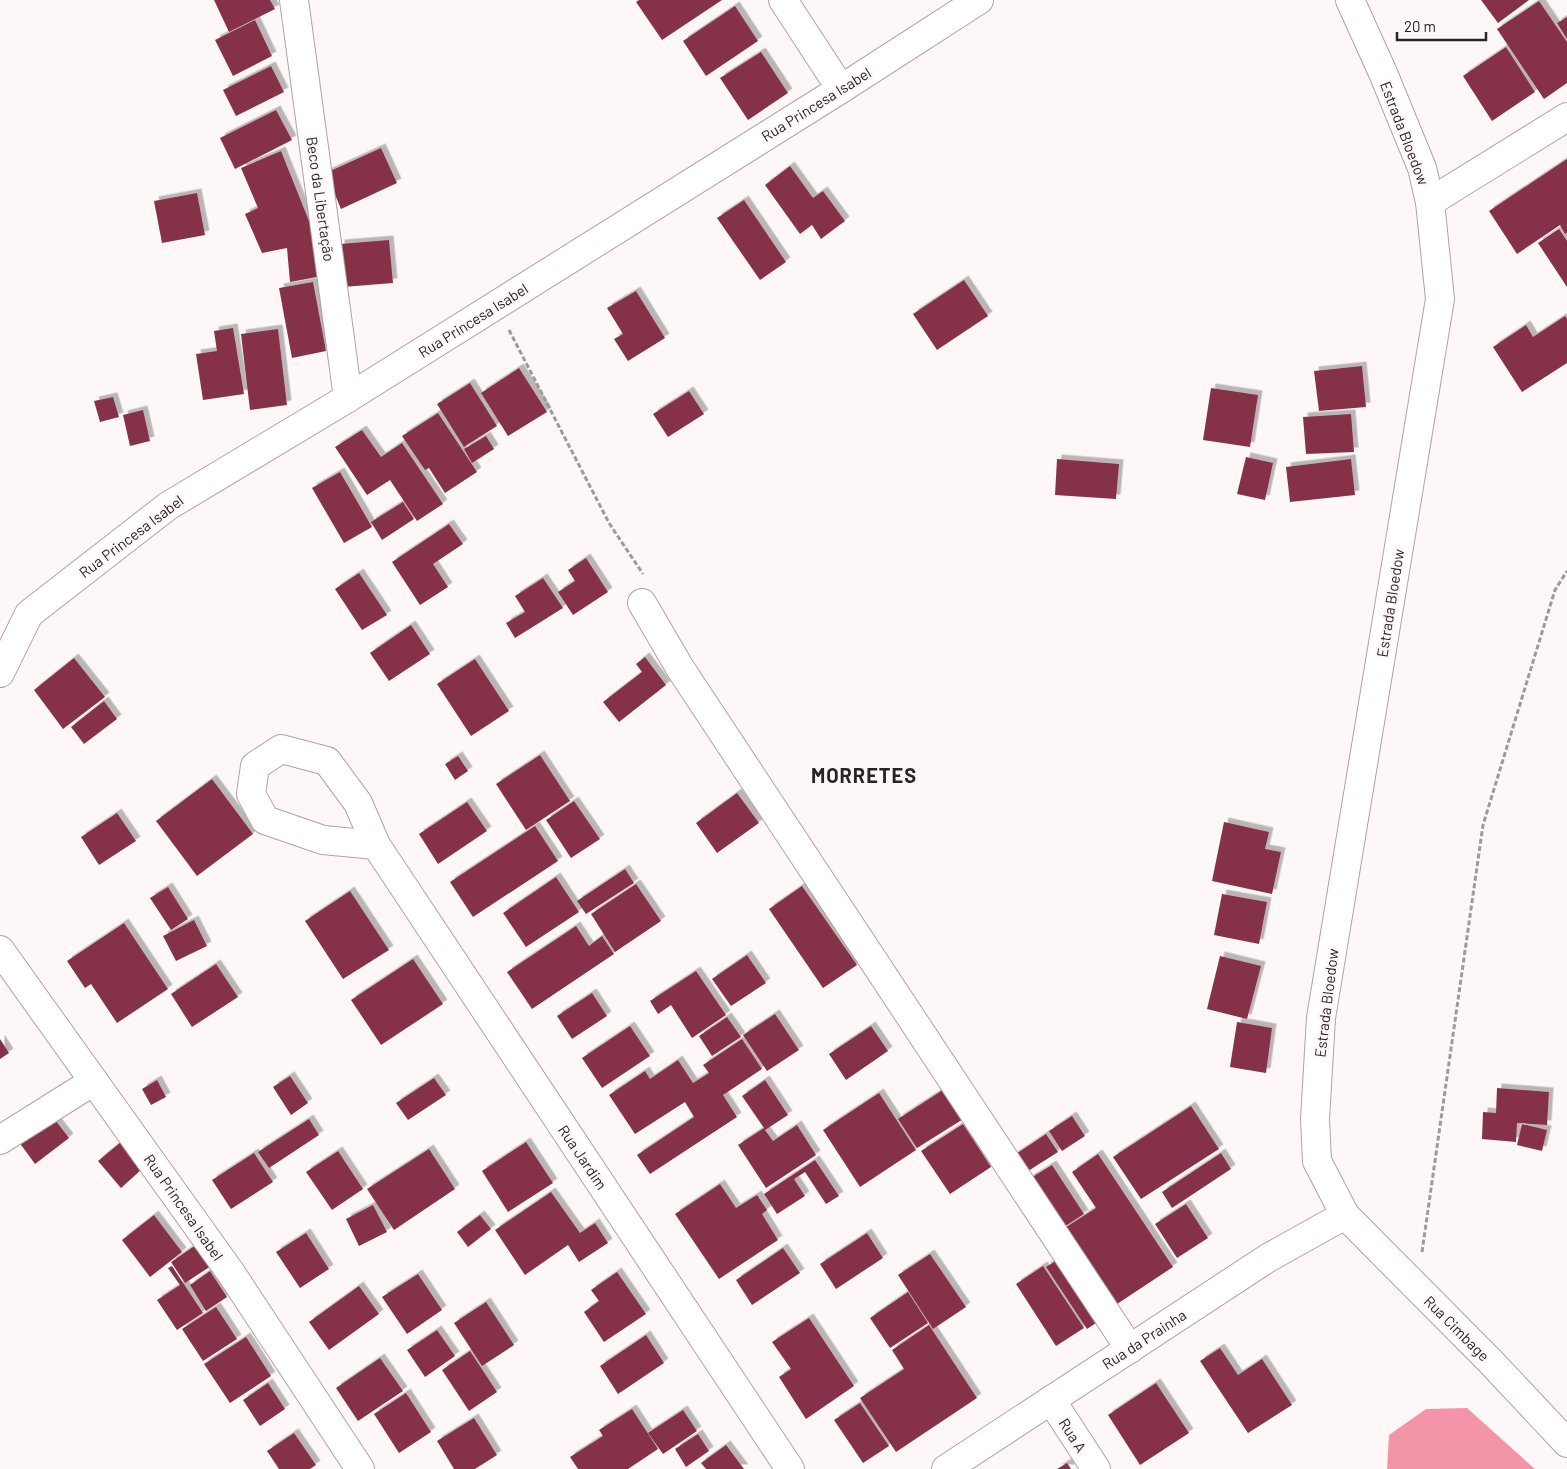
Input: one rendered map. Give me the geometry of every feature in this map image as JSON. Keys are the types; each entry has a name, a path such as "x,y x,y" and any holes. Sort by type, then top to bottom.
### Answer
{"street":[{"name":"Beco da Libertação","path":"294,0 348,398"},
{"path":"783,0 841,89"},
{"name":"Rua Princesa Isabel","path":"0,673 29,614 168,506 496,306 979,0"},
{"name":"Estrada Bloedow","path":"1345,1215 1317,1161 1315,1119 1321,1018 1440,299 1430,202 1418,159 1383,73 1350,0"},
{"path":"1430,202 1567,117"},
{"path":"642,603 680,668 1130,1348"},
{"name":"Rua Jardim","path":"376,845 323,840 265,820 251,794 255,766 281,749 327,761 358,803 376,845 790,1469"},
{"name":"Rua Princesa Isabel","path":"0,950 231,1273 360,1469"},
{"path":"0,1140 94,1081"},
{"name":"Rua Cimbage","path":"1345,1215 1491,1362 1567,1443"},
{"name":"Rua da Prainha","path":"946,1469 1268,1258 1345,1215"},
{"name":"Rua A","path":"1051,1400 1096,1469"}],"path":[{"path":"496,306 609,523 654,591 642,603"},
{"path":"1417,1288 1483,825 1555,590 1567,571"}],"shaded area":[{"path":"1467,1408 1535,1469 1387,1469 1389,1435 1426,1409"}],"building":[{"path":"214,0 270,0 275,9 229,32"},
{"path":"639,0 722,0 662,40 636,2"},
{"path":"1481,0 1529,0 1498,23"},
{"path":"1539,1 1567,42 1567,83 1544,99 1497,29"},
{"path":"735,6 758,41 706,76 683,41"},
{"path":"1567,17 1567,39 1557,23"},
{"path":"255,20 272,56 233,76 215,40"},
{"path":"1506,47 1535,92 1492,121 1463,76"},
{"path":"761,52 788,93 748,120 720,78"},
{"path":"271,66 284,92 236,116 223,90"},
{"path":"276,110 292,140 235,169 220,138"},
{"path":"381,148 397,183 341,209 326,173"},
{"path":"281,151 315,236 317,277 290,282 287,248 262,253 245,214 258,208 241,168"},
{"path":"1567,159 1567,233 1565,234 1560,225 1517,254 1489,211"},
{"path":"790,166 813,198 823,191 845,221 821,239 812,225 800,234 765,185"},
{"path":"197,193 205,235 162,243 154,201"},
{"path":"744,200 786,262 760,280 717,218"},
{"path":"1559,229 1567,241 1567,287 1538,243"},
{"path":"389,240 393,283 343,287 340,244"},
{"path":"964,280 988,316 937,350 913,314"},
{"path":"313,282 326,351 292,358 279,288"},
{"path":"636,291 665,338 628,361 614,339 623,334 607,308"},
{"path":"1565,316 1567,319 1567,363 1522,392 1493,347 1526,325 1533,337"},
{"path":"233,328 244,394 203,400 196,354 217,351 214,331"},
{"path":"278,329 287,405 250,410 241,334"},
{"path":"1362,366 1366,407 1319,411 1314,371"},
{"path":"519,368 547,412 508,436 481,393"},
{"path":"470,383 497,426 464,447 437,404"},
{"path":"1211,388 1258,395 1250,447 1203,440"},
{"path":"689,391 704,414 668,437 653,414"},
{"path":"113,397 119,417 100,422 94,401"},
{"path":"143,410 150,441 130,446 123,415"},
{"path":"438,413 477,472 445,493 429,468 425,470 402,436"},
{"path":"1351,414 1354,452 1306,454 1303,417"},
{"path":"362,430 381,457 402,443 443,504 417,521 390,480 367,495 335,447"},
{"path":"486,436 494,449 472,463 464,449"},
{"path":"1246,457 1273,463 1265,500 1237,494"},
{"path":"1057,459 1119,464 1116,499 1055,495"},
{"path":"1351,459 1355,495 1290,502 1286,467"},
{"path":"340,472 372,527 344,543 312,488"},
{"path":"403,502 414,519 382,540 371,522"},
{"path":"449,524 463,544 433,564 448,587 420,605 392,562"},
{"path":"586,558 608,592 573,615 558,592 575,581 568,570"},
{"path":"359,573 387,615 362,630 335,589"},
{"path":"543,578 563,608 515,638 506,623 525,612 515,596"},
{"path":"411,625 430,654 389,681 370,653"},
{"path":"645,657 666,685 619,722 603,702 642,672 636,664"},
{"path":"74,658 105,697 63,729 34,690"},
{"path":"475,659 509,711 471,736 437,684"},
{"path":"104,701 117,719 84,744 71,727"},
{"path":"540,755 570,801 526,830 496,784"},
{"path":"458,756 468,771 455,780 445,764"},
{"path":"212,779 253,834 197,876 156,821"},
{"path":"737,793 759,823 717,853 696,823"},
{"path":"574,801 600,839 571,858 546,820"},
{"path":"467,802 487,831 438,864 419,834"},
{"path":"117,813 136,841 99,865 81,837"},
{"path":"1224,822 1269,832 1265,849 1281,852 1272,894 1212,881"},
{"path":"535,826 558,861 473,917 450,882"},
{"path":"625,869 634,883 586,914 577,901"},
{"path":"556,877 579,912 526,947 503,913"},
{"path":"636,884 661,921 615,952 591,914"},
{"path":"802,886 857,965 823,988 769,909"},
{"path":"168,887 188,919 171,930 150,898"},
{"path":"350,891 389,950 343,979 305,921"},
{"path":"1222,894 1267,902 1259,944 1214,935"},
{"path":"194,920 207,946 176,961 163,936"},
{"path":"124,923 168,989 117,1023 91,984 85,988 67,961"},
{"path":"576,926 589,946 602,936 614,954 532,1009 507,972"},
{"path":"747,955 766,983 731,1006 712,979"},
{"path":"1220,956 1261,966 1247,1019 1207,1009"},
{"path":"413,959 443,1004 381,1045 351,1000"},
{"path":"216,964 238,997 192,1027 171,994"},
{"path":"696,971 726,1015 692,1038 671,1005 658,1014 650,1001"},
{"path":"592,993 607,1016 572,1039 557,1016"},
{"path":"775,1014 799,1050 767,1071 743,1035"},
{"path":"727,1017 741,1037 712,1056 699,1036"},
{"path":"1237,1022 1272,1028 1266,1073 1230,1067"},
{"path":"630,1026 650,1056 602,1088 582,1058"},
{"path":"871,1026 888,1051 846,1080 829,1054"},
{"path":"0,1039 9,1053 0,1059"},
{"path":"742,1039 762,1069 723,1095 737,1117 650,1174 637,1155 694,1117 685,1102 635,1134 609,1095 645,1071 650,1079 678,1060 693,1083 709,1073 703,1065"},
{"path":"290,1076 308,1103 291,1115 273,1087"},
{"path":"434,1078 446,1095 408,1120 396,1103"},
{"path":"157,1080 166,1097 151,1105 142,1089"},
{"path":"765,1080 788,1115 765,1130 773,1141 797,1125 816,1155 766,1188 738,1145 764,1128 742,1096"},
{"path":"949,1086 968,1116 917,1148 898,1119"},
{"path":"1497,1088 1549,1092 1547,1125 1517,1123 1516,1142 1482,1139 1483,1112 1496,1113"},
{"path":"879,1093 916,1150 860,1187 823,1130"},
{"path":"1191,1106 1219,1149 1141,1199 1113,1157"},
{"path":"52,1116 69,1138 35,1164 19,1142"},
{"path":"1072,1116 1085,1136 1062,1151 1049,1131"},
{"path":"309,1119 319,1135 269,1168 258,1152"},
{"path":"963,1124 991,1167 950,1194 921,1151"},
{"path":"1522,1124 1547,1130 1542,1151 1517,1145"},
{"path":"1046,1134 1058,1152 1025,1173 1013,1156"},
{"path":"121,1142 143,1168 121,1188 98,1161"},
{"path":"526,1142 553,1183 508,1212 482,1171"},
{"path":"429,1149 455,1189 394,1230 367,1189"},
{"path":"338,1151 363,1189 332,1210 306,1172"},
{"path":"254,1153 273,1182 231,1209 212,1180"},
{"path":"1221,1153 1231,1169 1172,1208 1162,1192"},
{"path":"1098,1154 1173,1267 1114,1306 1063,1229 1096,1208 1072,1172"},
{"path":"815,1160 839,1196 826,1204 805,1172 794,1179 805,1196 777,1214 764,1194"},
{"path":"1052,1165 1084,1214 1061,1229 1029,1179"},
{"path":"720,1184 736,1208 757,1195 767,1210 762,1214 778,1240 719,1279 675,1214"},
{"path":"551,1192 580,1233 595,1223 608,1243 579,1262 568,1245 525,1275 495,1230"},
{"path":"1186,1204 1208,1238 1177,1258 1155,1224"},
{"path":"373,1205 387,1232 359,1246 346,1219"},
{"path":"154,1215 182,1252 150,1277 122,1240"},
{"path":"480,1215 491,1229 468,1247 457,1232"},
{"path":"306,1233 329,1269 300,1288 276,1252"},
{"path":"867,1233 883,1258 836,1289 820,1264"},
{"path":"196,1245 211,1266 185,1283 171,1262"},
{"path":"783,1248 800,1273 752,1305 736,1280"},
{"path":"930,1254 966,1307 933,1329 898,1275"},
{"path":"1062,1257 1102,1319 1087,1329 1046,1267"},
{"path":"172,1266 203,1313 177,1330 157,1300 180,1285 168,1268"},
{"path":"1043,1266 1084,1328 1056,1346 1016,1284"},
{"path":"210,1271 227,1297 206,1311 190,1285"},
{"path":"617,1272 646,1314 604,1342 584,1312 599,1301 591,1290"},
{"path":"418,1274 442,1310 407,1334 382,1297"},
{"path":"359,1286 379,1314 329,1350 309,1322"},
{"path":"908,1292 928,1323 890,1348 870,1318"},
{"path":"486,1302 514,1345 482,1366 454,1323"},
{"path":"216,1307 237,1339 203,1361 182,1329"},
{"path":"809,1318 854,1386 806,1419 779,1377 791,1369 772,1342"},
{"path":"929,1325 977,1398 896,1452 860,1398 904,1369 892,1350"},
{"path":"437,1330 455,1356 425,1377 407,1350"},
{"path":"646,1335 664,1363 618,1394 600,1366"},
{"path":"246,1337 271,1376 230,1403 204,1364"},
{"path":"1220,1348 1238,1375 1262,1359 1292,1405 1248,1433 1200,1361"},
{"path":"470,1351 497,1392 469,1411 442,1370"},
{"path":"380,1358 403,1391 358,1421 336,1388"},
{"path":"268,1383 285,1409 260,1426 243,1400"},
{"path":"1156,1383 1189,1433 1140,1465 1108,1415"},
{"path":"406,1393 431,1432 399,1453 374,1414"},
{"path":"860,1403 889,1446 863,1463 834,1420"},
{"path":"632,1409 658,1449 628,1469 578,1469 570,1457 603,1436 599,1430"},
{"path":"683,1410 697,1431 663,1454 648,1433"},
{"path":"474,1418 497,1455 475,1469 454,1469 437,1441"},
{"path":"294,1433 316,1465 310,1469 279,1469 267,1451"},
{"path":"698,1434 709,1451 686,1467 675,1449"},
{"path":"726,1445 744,1469 706,1469 701,1463"},
{"path":"1067,1463 1071,1469 1057,1469"}],"district":[{"name":"MORRETES","path":"864,775"}]}
